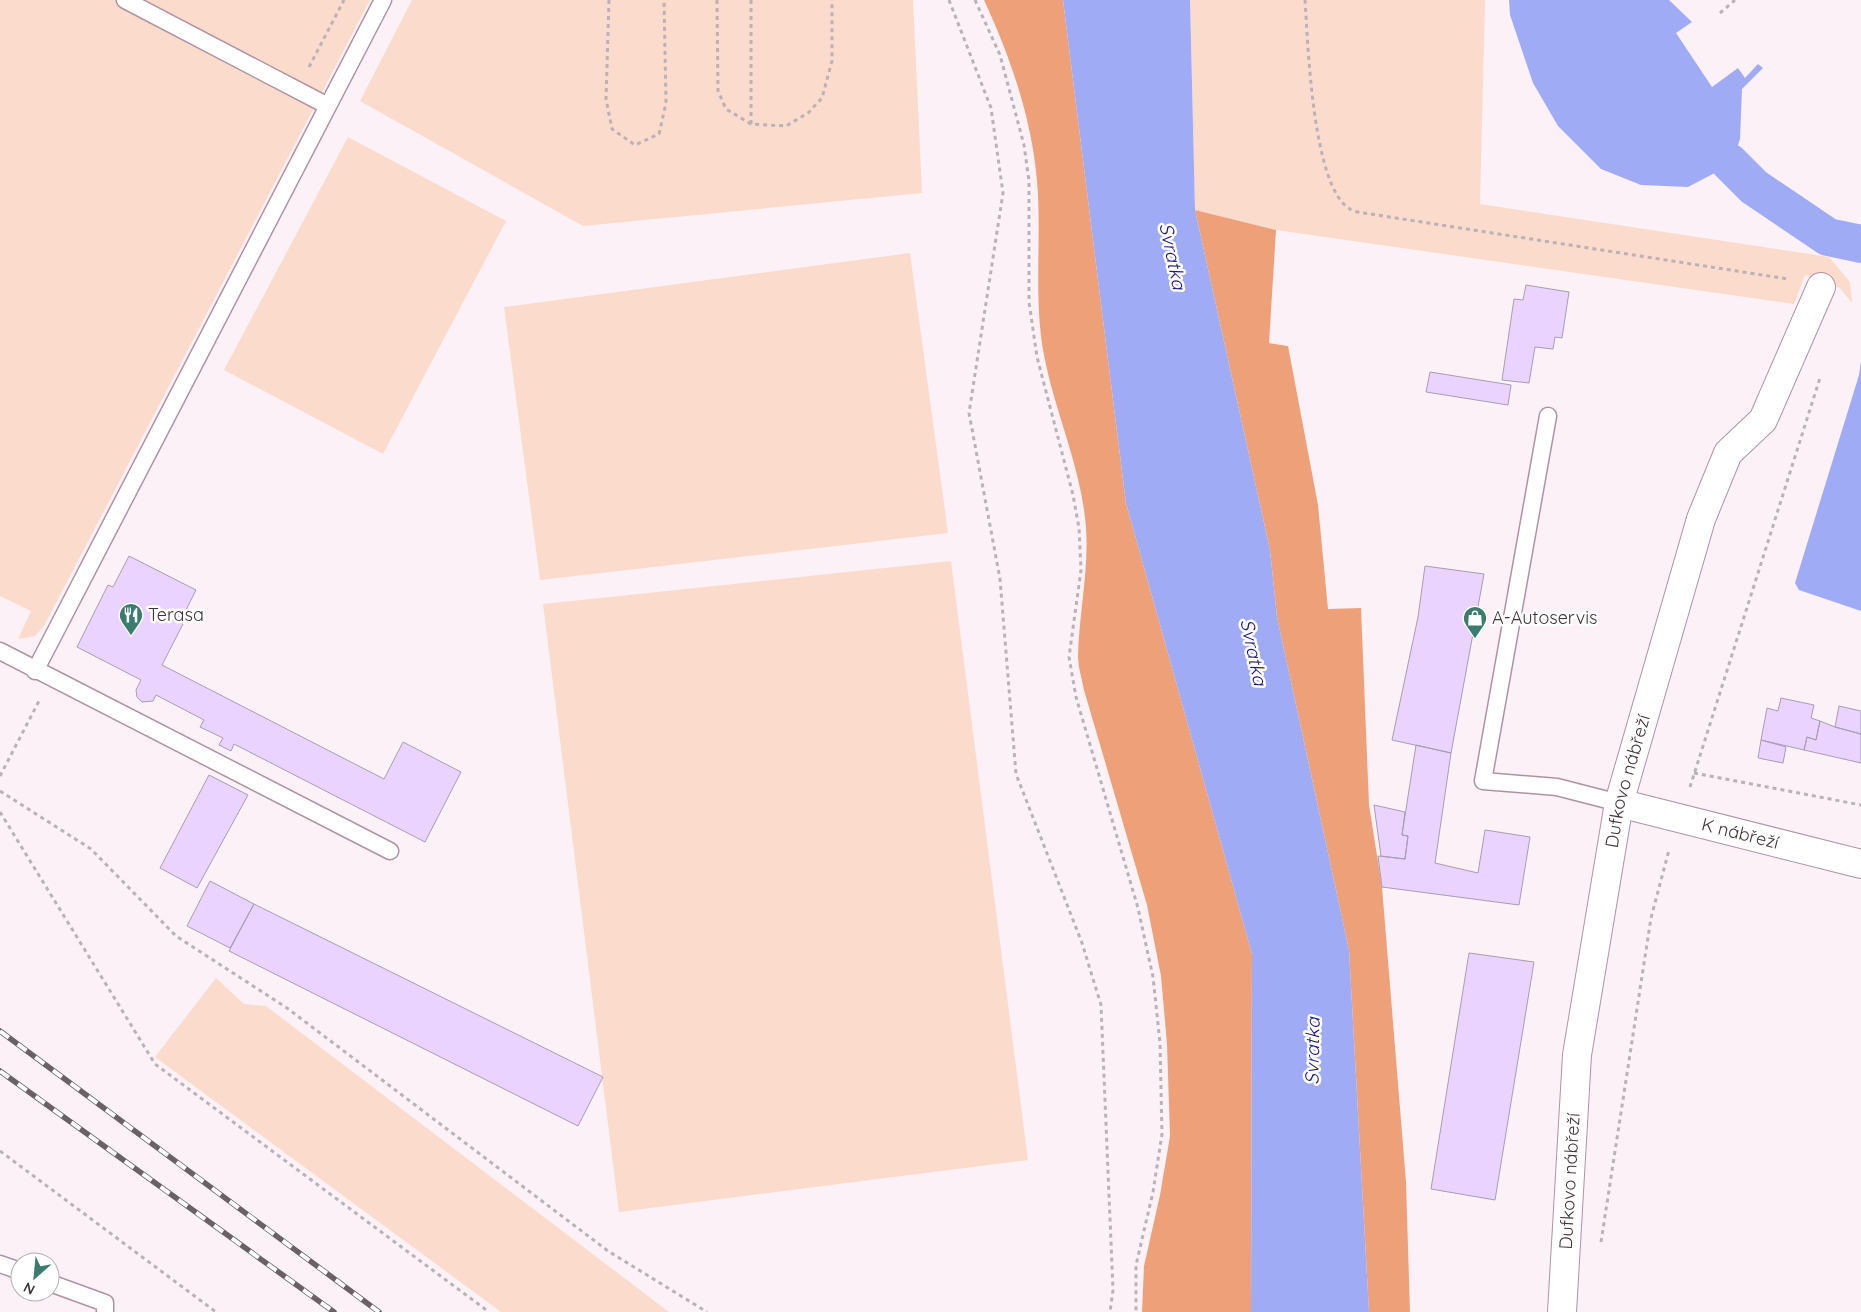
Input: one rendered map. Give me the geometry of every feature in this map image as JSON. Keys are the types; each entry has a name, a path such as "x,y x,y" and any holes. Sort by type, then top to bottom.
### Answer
{"street":[{"name":"Dufkovo nábřeží","path":"1562,1312 1577,1055 1619,803 1701,519 1728,453 1763,420 1821,287"},
{"name":"K nábřeží","path":"1619,803 1861,864"}],"lane":[{"path":"125,0 328,106"},
{"path":"35,671 383,0"},
{"path":"1548,416 1483,781 1557,787 1619,803"},
{"path":"0,651 35,671 390,851"},
{"path":"60,1286 104,1303 105,1312"}],"path":[{"path":"298,90 344,0"},
{"path":"609,0 606,99 612,130 635,145 659,134 666,103 664,0"},
{"path":"717,0 718,91 726,109 751,124 786,126 808,113 822,98 832,61 832,0"},
{"path":"751,0 751,124"},
{"path":"949,0 991,108 1002,193 969,413 1000,579 1016,774 1082,943 1101,1005 1113,1290 1110,1312"},
{"path":"975,0 1000,55 1024,145 1029,181 1029,302 1038,357 1073,495 1079,528 1081,570 1069,657 1076,697 1138,908 1152,977 1160,1043 1162,1134 1153,1192 1136,1265 1136,1312"},
{"path":"1305,0 1314,119 1327,169 1338,198 1350,209 1364,214 1778,277 1821,287"},
{"path":"1720,13 1735,0"},
{"path":"1601,1243 1651,918 1670,848 1822,371"},
{"path":"0,776 51,678"},
{"path":"1694,773 1861,806"},
{"path":"0,791 91,849 176,936 287,1008 608,1251 707,1312"},
{"path":"0,812 155,1064 489,1312"},
{"path":"0,1151 216,1312"}],"shaded area":[{"path":"0,0 370,0 44,626 35,636 18,639 31,611 0,596"},
{"path":"412,0 913,0 922,193 583,226 360,101"},
{"path":"984,0 1063,0 1126,503 1252,954 1251,1312 1142,1312 1144,1266 1160,1195 1170,1136 1167,1044 1161,976 1147,905 1079,669 1079,640 1087,544 1086,528 1074,463 1044,355 1039,312 1038,203 1034,158 1025,111 1018,88 1003,43"},
{"path":"1190,0 1485,0 1480,204 1829,257 1850,282 1852,303 1840,288 1805,275 1794,304 1276,230 1195,210"},
{"path":"348,137 506,221 383,454 224,370"},
{"path":"1195,210 1276,230 1269,343 1288,346 1318,505 1328,609 1361,608 1369,805 1382,887 1406,1182 1410,1312 1369,1312 1349,950 1277,617 1270,550"},
{"path":"910,253 948,533 540,580 504,307"},
{"path":"951,561 1028,1160 619,1212 543,604"},
{"path":"216,978 244,1004 266,1006 669,1312 501,1312 155,1057"}],"water":[{"name":"Svratka","path":"1063,0 1190,0 1195,210 1270,550 1277,617 1349,950 1369,1312 1251,1312 1252,954 1126,503"},
{"path":"1509,0 1669,0 1692,22 1676,33 1712,87 1738,68 1745,78 1758,64 1763,68 1742,89 1740,139 1733,159 1726,167 1688,187 1641,185 1601,169 1558,126 1533,83 1510,15"},
{"path":"1861,361 1861,611 1799,590 1795,583 1859,375"}],"building":[{"path":"1526,285 1569,292 1562,338 1555,337 1553,349 1535,347 1529,383 1502,380 1514,299 1523,300"},
{"path":"1430,372 1511,385 1508,405 1426,392"},
{"path":"129,556 196,590 180,622 183,624 162,665 384,779 403,742 461,772 425,842 234,744 231,751 219,745 223,738 200,727 204,720 156,695 153,701 142,702 137,697 136,690 141,680 77,647 108,585 113,587"},
{"path":"1425,566 1484,574 1451,753 1392,740 1418,617"},
{"path":"1781,698 1814,705 1811,718 1820,721 1816,740 1807,737 1804,750 1761,740 1767,708 1778,711"},
{"path":"1839,706 1861,711 1861,734 1835,727"},
{"path":"1820,721 1861,734 1861,763 1804,750 1807,737 1816,740"},
{"path":"1761,740 1786,747 1783,763 1758,758"},
{"path":"1416,745 1451,753 1435,863 1478,873 1485,830 1530,837 1519,905 1382,887 1378,856 1405,859 1408,836 1402,835"},
{"path":"209,775 248,795 197,888 160,868"},
{"path":"1374,805 1405,812 1402,835 1408,836 1405,859 1381,856"},
{"path":"210,881 254,904 230,948 187,926"},
{"path":"254,904 603,1077 578,1126 229,951"},
{"path":"1469,953 1534,962 1495,1200 1431,1189"}],"waterway":[{"path":"1729,162 1754,187 1828,237 1861,244"}],"railway":[{"path":"0,1031 379,1312"},
{"path":"0,1071 334,1312"}],"place":[{"name":"Terasa","path":"131,636"},
{"name":"A-Autoservis","path":"1475,639"}]}
